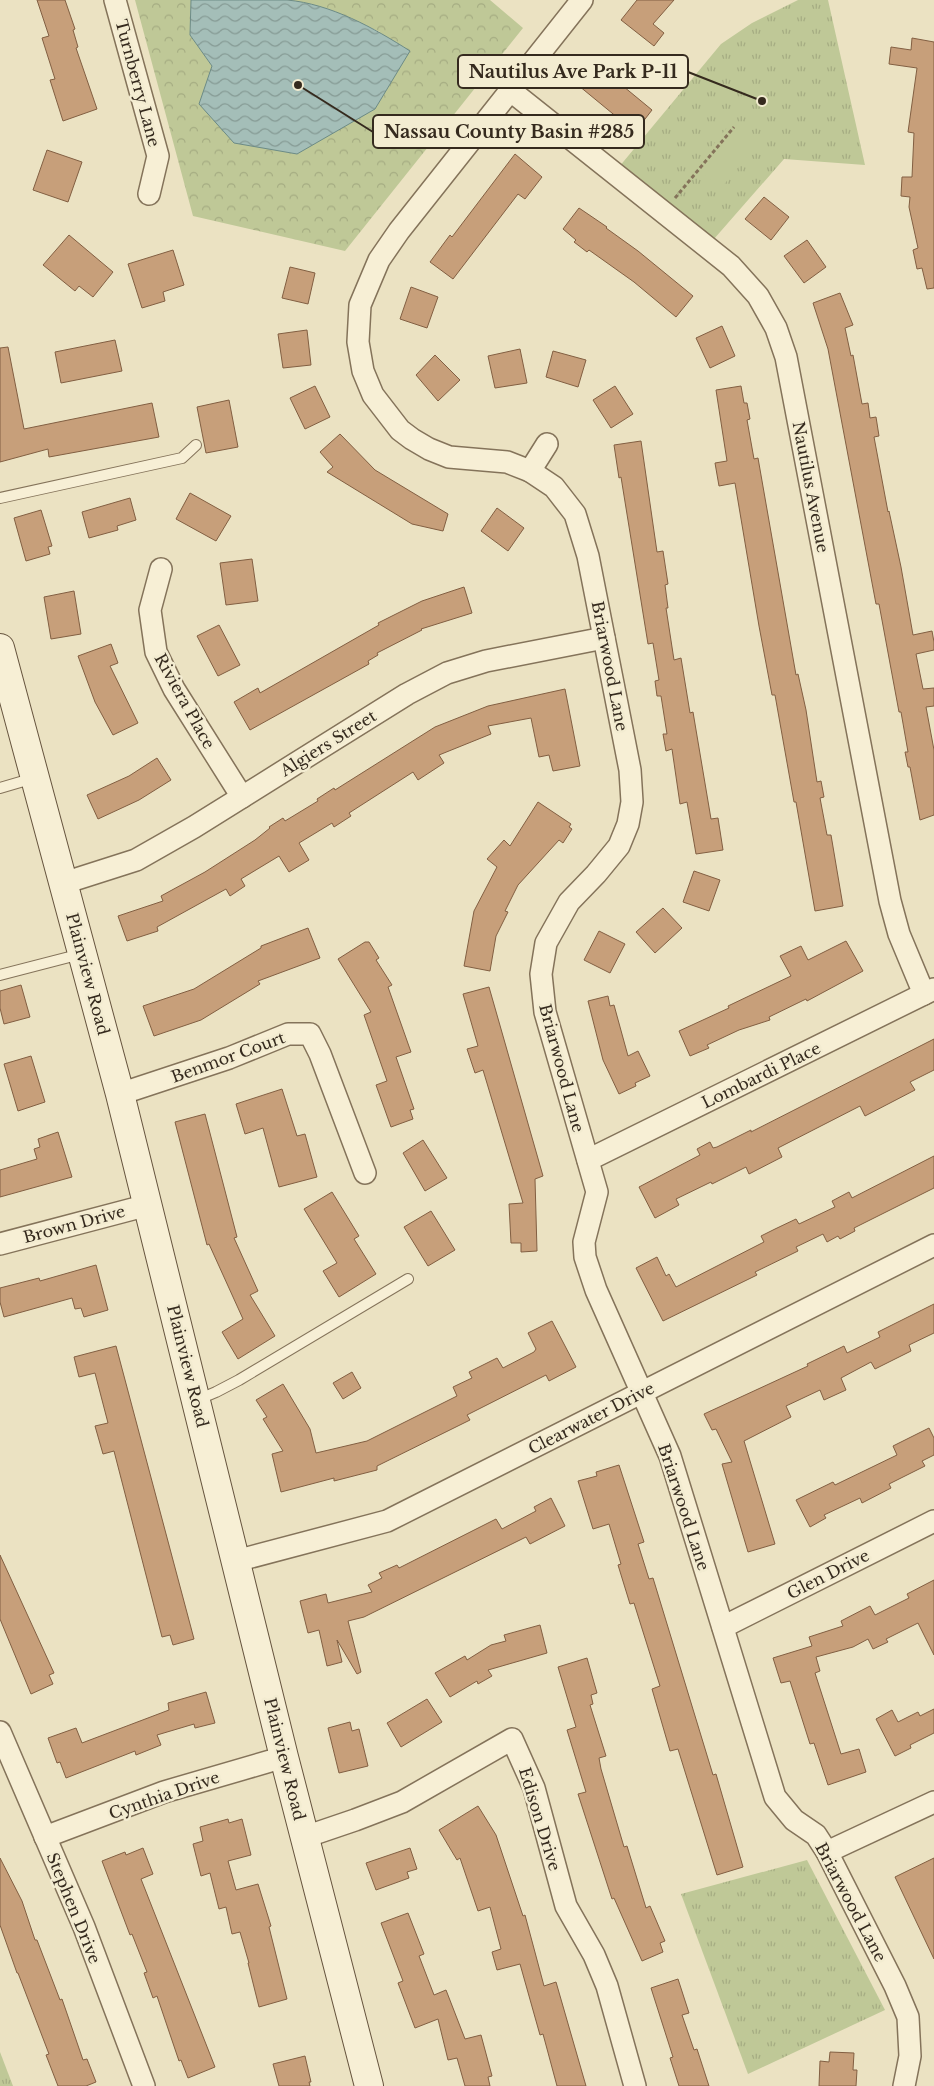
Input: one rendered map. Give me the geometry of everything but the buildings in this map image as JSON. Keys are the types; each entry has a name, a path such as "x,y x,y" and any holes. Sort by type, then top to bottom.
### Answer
{"main road":[{"name":"Plainview Road","path":"0,648 120,1094 284,1757 369,2086"}],"street":[{"name":"Turnberry Lane","path":"115,0 158,156 149,194"},
{"name":"Briarwood Lane","path":"582,0 378,260 360,306 358,342 363,371 373,395 400,430 429,449 449,456 507,462 530,472 554,487 576,514 588,556 630,770 632,802 628,824 619,846 569,902 546,943 541,974 545,1012 597,1192 584,1242 586,1257 596,1290 670,1456 775,1797 794,1820 816,1835 827,1852 908,2017 910,2056 904,2086"},
{"name":"Nautilus Avenue","path":"510,91 731,266 758,296 776,328 786,357 890,901 899,934 929,992"},
{"path":"530,472 547,444"},
{"name":"Riviera Place","path":"161,569 150,610 156,652 174,690 242,797"},
{"name":"Algiers Street","path":"64,883 136,860 194,827 407,694 446,673 486,661 604,638"},
{"name":"Lombardi Place","path":"588,1160 929,992"},
{"name":"Benmor Court","path":"120,1094 229,1058 288,1034 310,1034 320,1054 365,1173"},
{"name":"Brown Drive","path":"0,1244 148,1205"},
{"name":"Clearwater Drive","path":"236,1561 388,1521 934,1245"},
{"name":"Glen Drive","path":"723,1628 934,1520"},
{"name":"Stephen Drive","path":"0,1732 84,1927 144,2086"},
{"name":"Edison Drive","path":"305,1837 402,1802 512,1739 534,1788 566,1906 594,1955 607,1986 635,2086"},
{"name":"Cynthia Drive","path":"45,1837 164,1792 284,1757"},
{"path":"827,1852 934,1802"}],"lane":[{"path":"0,498 182,458 196,444"},
{"path":"0,788 35,777"},
{"path":"0,975 82,954"},
{"path":"196,1400 239,1380 408,1278"}],"path":[{"path":"663,212 734,127"}],"green space":[{"path":"135,0 191,0 190,35 212,66 380,32 327,9 288,0 490,0 523,28 345,251 193,216"},
{"path":"798,0 828,0 865,165 784,159 707,247 614,173 721,44 752,23"},
{"path":"730,124 756,146 721,188 695,167"},
{"path":"807,1860 885,2010 748,2074 681,1894"},
{"path":"0,2052 13,2086 0,2086"}],"water":[{"path":"191,0 287,0 303,2 352,18 410,51 375,109 297,154 234,143 199,104 212,66 190,35"}],"place":[{"name":"Nassau County Basin #285","path":"298,85"},
{"name":"Nautilus Ave Park P-11","path":"762,101"}]}
